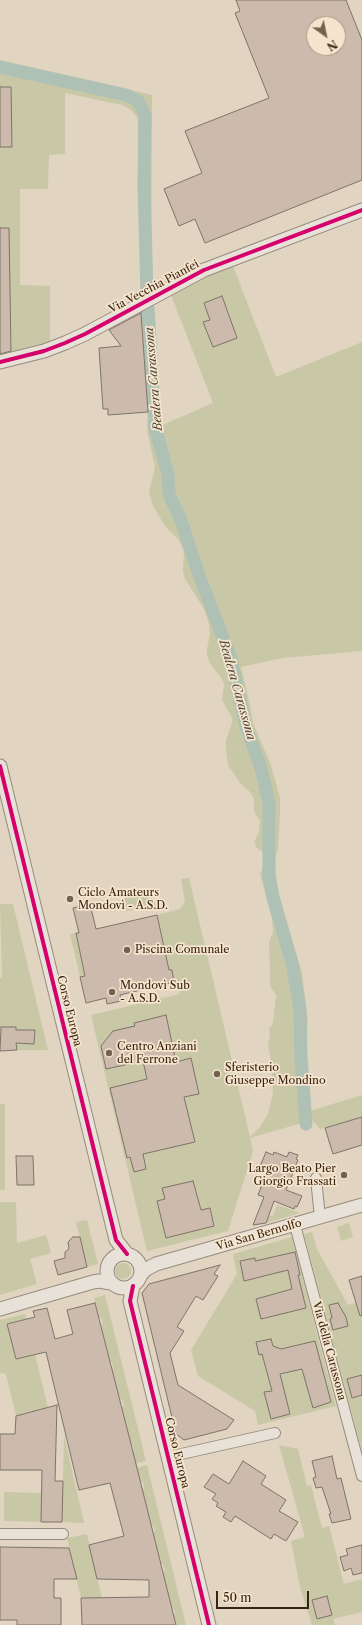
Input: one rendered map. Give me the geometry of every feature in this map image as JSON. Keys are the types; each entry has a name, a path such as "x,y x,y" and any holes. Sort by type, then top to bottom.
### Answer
{"street":[{"name":"Via Vecchia Pianfei","path":"0,362 44,351 65,343 85,334 204,270 362,210"},
{"name":"Corso Europa","path":"0,767 116,1240 119,1246 132,1257 141,1268 141,1274 139,1280 133,1286 130,1301 209,1625"},
{"path":"316,1178 320,1218"},
{"name":"Via San Bernolfo","path":"132,1257 149,1264 156,1264 362,1205"},
{"name":"Via della Carassona","path":"295,1225 362,1476"},
{"name":"Corso Europa","path":"116,1240 115,1252 108,1263 106,1270 108,1278 130,1301"},
{"path":"112,1258 118,1255 132,1257"},
{"name":"Via San Bernolfo","path":"141,1274 156,1264"},
{"path":"93,1282 106,1270"},
{"path":"0,1309 93,1282 99,1281 125,1289 133,1286"},
{"name":"Corso Europa","path":"168,1457 275,1432"},
{"path":"0,1534 63,1534"}],"green space":[{"path":"0,60 152,95 151,290 141,296 138,119 131,110 122,105 65,93 65,154 49,155 48,189 20,189 20,285 50,286 50,344 0,357"},
{"path":"233,266 276,377 362,342 362,651 283,658 241,667 253,723 271,765 280,798 278,848 275,859 276,876 279,894 302,973 308,1021 305,1053 309,1082 310,1111 362,1095 362,1117 320,1129 312,1120 250,1138 253,1151 228,1231 147,1251 91,1015 180,994 177,984 174,982 172,970 169,970 157,915 180,909 185,902 181,879 189,878 250,1137 260,1127 268,1114 273,1094 268,1043 270,1037 269,1029 273,1023 276,995 270,986 269,943 273,932 272,917 260,874 265,864 264,853 257,848 254,842 259,832 260,821 254,811 254,799 251,793 240,783 228,765 226,740 232,723 232,718 222,700 224,684 209,662 207,655 210,634 209,624 204,609 185,579 183,571 183,548 178,539 165,526 153,506 149,492 155,468 147,430 148,412 141,311 151,306 160,426 213,403 171,295 204,277"},
{"path":"151,891 155,905 126,911 123,894"},
{"path":"0,904 13,904 48,1050 17,1050 16,1027 1,1027 0,1030 0,978 2,977"},
{"path":"76,933 85,976 80,977 70,934"},
{"path":"0,1104 5,1104 5,1190 0,1190"},
{"path":"0,1202 16,1202 17,1243 46,1235 51,1253 30,1259 37,1284 0,1295"},
{"path":"277,1205 300,1213 266,1223 269,1215 273,1216"},
{"path":"87,1220 98,1264 87,1267 76,1222"},
{"path":"349,1223 353,1237 341,1241 337,1227"},
{"path":"312,1232 317,1249 348,1305 362,1301 362,1452 304,1234"},
{"path":"292,1237 336,1406 258,1425 255,1411 198,1376 191,1350 237,1274 233,1254"},
{"path":"123,1263 129,1265 131,1271 129,1277 123,1279 117,1277 115,1271 117,1265"},
{"path":"105,1295 146,1461 135,1464 132,1450 134,1450 132,1444 130,1445 121,1407 124,1406 122,1400 119,1400 111,1368 113,1367 112,1362 110,1362 101,1325 103,1324 101,1317 99,1318 94,1298"},
{"path":"25,1314 27,1319 8,1324 16,1359 35,1354 48,1408 16,1416 6,1374 0,1373 0,1320"},
{"path":"64,1435 84,1523 62,1522"},
{"path":"279,1445 298,1449 307,1486 311,1485 322,1528 329,1526 344,1584 362,1579 362,1612 333,1619 335,1625 312,1625 300,1587 291,1541 305,1537"},
{"path":"147,1465 186,1625 176,1625 173,1615 175,1614 174,1609 172,1609 162,1572 165,1571 163,1564 160,1564 152,1533 155,1532 154,1526 151,1527 142,1490 144,1489 143,1482 140,1482 136,1468"},
{"path":"4,1492 41,1493 41,1522 4,1521"},
{"path":"87,1534 108,1625 90,1598 81,1598 67,1538"}],"building":[{"path":"236,0 346,0 362,40 362,180 205,243 195,219 179,226 164,189 202,173 185,131 269,98 235,13 240,11"},
{"path":"0,87 11,87 12,147 0,147"},
{"path":"0,228 9,228 11,351 0,354"},
{"path":"222,296 237,338 213,347 203,322 210,320 204,303"},
{"path":"141,313 148,412 108,415 108,409 103,409 99,348 121,346 109,330"},
{"path":"90,904 96,929 157,915 169,970 172,970 174,982 120,995 121,1001 107,1004 106,998 86,1003 80,977 85,976 76,933 79,933 73,908"},
{"path":"166,1015 176,1062 191,1058 199,1094 184,1097 195,1142 143,1154 146,1169 134,1172 130,1157 127,1158 110,1088 147,1079 143,1061 106,1069 101,1046 113,1031 135,1026 134,1023"},
{"path":"1,1027 16,1027 16,1030 35,1030 34,1044 16,1043 17,1050 0,1051"},
{"path":"362,1117 362,1145 333,1154 325,1128"},
{"path":"266,1152 273,1155 274,1152 287,1157 289,1152 298,1155 296,1159 298,1160 286,1190 302,1196 297,1207 295,1206 294,1209 274,1201 266,1223 253,1225 264,1197 258,1195 267,1172 259,1169"},
{"path":"16,1156 33,1156 34,1185 17,1185"},
{"path":"193,1181 201,1210 210,1208 214,1226 166,1238 157,1201 165,1199 162,1188"},
{"path":"73,1237 80,1237 87,1267 58,1275 54,1261 65,1258 65,1252 69,1249 68,1242"},
{"path":"295,1252 300,1275 298,1275 306,1308 261,1319 256,1299 292,1289 288,1270 244,1281 240,1261 255,1258 255,1261"},
{"path":"220,1265 214,1274 218,1276 203,1300 196,1296 177,1327 184,1331 170,1353 178,1385 234,1420 227,1429 184,1440 176,1434 142,1293 149,1284"},
{"path":"362,1276 362,1315 360,1316 349,1280"},
{"path":"95,1303 176,1625 82,1625 81,1598 149,1597 149,1580 97,1579 89,1545 124,1536 110,1483 79,1490 46,1352 16,1359 7,1324 35,1317 33,1311 47,1308 55,1339 73,1334 67,1310"},
{"path":"338,1303 346,1317 348,1326 333,1330 330,1319 332,1318 329,1305"},
{"path":"271,1339 273,1346 281,1349 315,1341 331,1402 313,1408 302,1369 280,1374 290,1414 271,1419 264,1392 272,1391 262,1354 259,1355 256,1342"},
{"path":"362,1375 362,1395 352,1398 347,1379"},
{"path":"57,1405 55,1481 63,1481 62,1522 41,1522 42,1470 0,1470 0,1434 15,1434 16,1416"},
{"path":"332,1456 337,1479 341,1478 351,1519 332,1523 329,1514 331,1514 322,1487 316,1488 313,1478 316,1477 312,1461"},
{"path":"243,1461 266,1476 261,1484 286,1500 279,1511 298,1522 286,1541 274,1534 271,1539 235,1516 231,1522 223,1517 226,1512 216,1506 218,1503 212,1499 216,1494 204,1487 213,1474 229,1484"},
{"path":"362,1545 362,1573 353,1575 351,1568 344,1571 340,1557 348,1555 346,1549"},
{"path":"0,1547 69,1548 77,1579 54,1579 54,1598 61,1598 61,1625 17,1625 17,1620 0,1620"},
{"path":"327,1596 332,1615 317,1619 312,1600"}],"waterway":[{"name":"Bealera Carassona","path":"0,67 126,95 138,101 145,115 144,185 147,295"},
{"name":"Bealera Carassona","path":"148,308 155,427 168,474 169,494 182,523 199,575 231,659 246,727 261,768 269,803 269,876 273,898 293,967 300,1011 301,1057 306,1124"}],"cycle path":[{"path":"0,362 44,351 65,343 85,334 204,270 362,210"},
{"path":"0,766 116,1240 127,1254"},
{"path":"133,1286 130,1301 209,1625"}],"place":[{"name":"Ciclo Amateurs Mondovì - A.S.D.","path":"70,899"},
{"name":"Piscina Comunale","path":"127,950"},
{"name":"Mondovì Sub - A.S.D.","path":"112,992"},
{"name":"Centro Anziani del Ferrone","path":"109,1053"},
{"name":"Sferisterio Giuseppe Mondino","path":"217,1074"},
{"name":"Largo Beato Pier Giorgio Frassati","path":"344,1175"}]}
